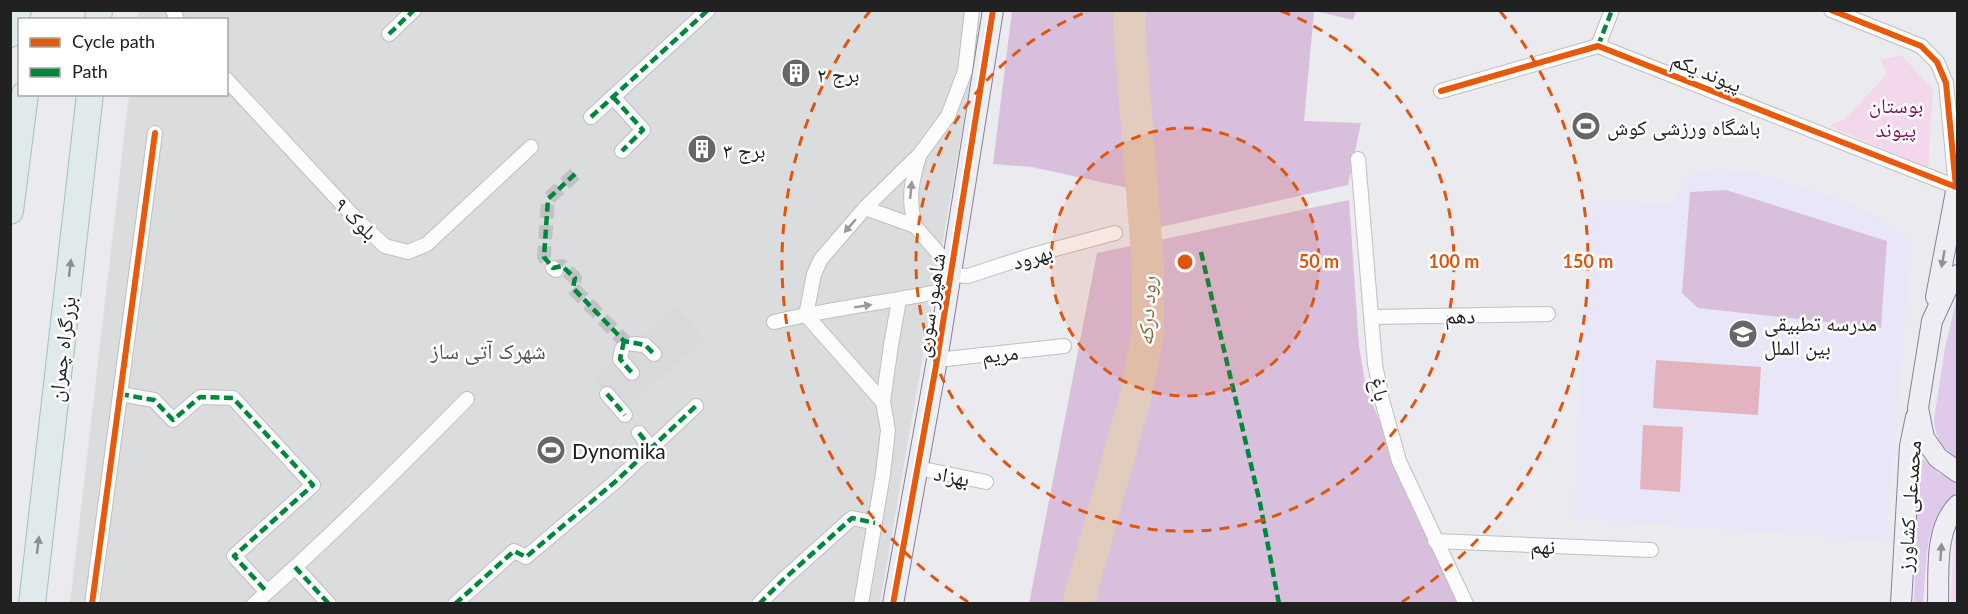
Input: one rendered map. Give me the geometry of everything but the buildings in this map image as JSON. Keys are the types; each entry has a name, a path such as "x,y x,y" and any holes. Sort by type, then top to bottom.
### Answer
{"highway":[{"path":"10,34 18,10"},
{"path":"10,211 25,96"},
{"name":"بزرگراه چمران","path":"32,603 90,96"}],"main road":[{"name":"شاهپور سوری","path":"893,603 937,360 993,10"},
{"name":"محمدعلی کشاورز","path":"1901,603 1910,446 1957,184"},
{"path":"1932,321 1952,280 1958,275"},
{"path":"1918,408 1924,438 1938,458 1958,472"},
{"name":"محمدعلی کشاورز","path":"1938,603 1941,543 1948,517 1958,505"}],"street":[{"path":"389,34 414,10"},
{"path":"591,117 708,10"},
{"path":"883,402 806,315 814,274 821,259 865,208 920,154 948,116 965,71 972,10"},
{"path":"1441,91 1599,46 1612,10"},
{"path":"1831,10 1920,46 1937,62 1947,91 1957,184"},
{"name":"پیوند یکم","path":"1599,46 1957,184"},
{"name":"بلوک ۹","path":"228,81 357,220 385,246 408,252 427,244 531,147"},
{"path":"613,97 643,130 622,151"},
{"path":"92,603 155,133"},
{"path":"920,154 911,186 910,205 915,226 939,254 949,283"},
{"name":"باغ","path":"1358,159 1375,364 1399,461 1466,603"},
{"path":"865,208 915,226"},
{"name":"بهرود","path":"774,322 900,300 1029,256 1114,233"},
{"path":"861,603 888,430 883,402 900,300"},
{"name":"دهم","path":"1372,317 1548,314"},
{"path":"632,373 620,359 628,347 645,345 654,354"},
{"name":"مریم","path":"937,360 1064,346"},
{"path":"120,394 154,400 173,420 200,397 233,398 313,485 234,556 267,592"},
{"path":"607,394 625,415"},
{"path":"254,603 389,478 467,399"},
{"path":"455,603 514,551 526,557 616,481 696,406"},
{"path":"639,433 651,448"},
{"name":"بهزاد","path":"918,468 986,482"},
{"path":"759,603 852,518 875,523"},
{"name":"نهم","path":"1435,541 1651,550"},
{"path":"295,567 329,603"}],"shaded area":[{"path":"1356,10 1353,20 1315,11"},
{"path":"139,11 980,11 978,38 880,603 70,604 129,96 228,96 228,18 137,18"},
{"path":"1012,11 1314,11 1304,121 1361,123 1348,185 1134,233 1128,188 1032,167 993,164"},
{"name":"مدرسه تطبیقی بین الملل","path":"1719,170 1761,174 1805,188 1865,210 1912,240 1886,541 1574,518 1589,201 1674,204 1682,184 1693,172"},
{"path":"1726,190 1887,241 1881,328 1698,308 1682,293 1690,192"},
{"path":"1349,200 1359,346 1366,388 1428,539 1459,603 1029,604 1097,253"},
{"path":"1957,297 1957,458 1940,442 1934,420 1945,348"},
{"path":"676,306 705,340 622,411 593,378"},
{"path":"1656,360 1761,367 1758,415 1653,408"},
{"path":"1643,425 1683,427 1680,492 1640,489"},
{"path":"1923,459 1939,474 1956,480 1957,493 1945,504 1937,516 1928,544 1923,603 1914,604 1919,461"}],"green space":[{"name":"بوستان پیوند","path":"1901,55 1933,90 1928,168 1830,126 1845,119 1887,74 1881,60"},
{"path":"1957,529 1957,603 1951,603 1954,543"}],"waterway":[{"name":"رود درکه","path":"1078,604 1137,391 1148,332 1148,267 1129,25 1130,10"}],"tunnel":[{"path":"575,174 548,199 544,257 553,268 562,266 575,278 573,288 624,341 633,344"}],"marked path":[{"path":"389,34 414,10"},
{"path":"591,117 708,10"},
{"path":"1598,46 1612,10"},
{"path":"613,97 643,130 622,151"},
{"path":"575,174 548,199 544,257 553,268 562,266 575,278 573,288 624,341 645,345 654,354"},
{"path":"1201,252 1260,503 1279,604"},
{"path":"624,341 620,359 632,373"},
{"path":"120,394 154,400 173,420 200,397 233,398 313,485 234,556 267,592"},
{"path":"607,394 625,415"},
{"path":"455,604 514,551 526,557 616,481 696,406"},
{"path":"639,433 651,448"},
{"path":"759,604 852,518 875,523"},
{"path":"295,567 329,604"}],"cycle path":[{"path":"893,604 937,360 993,10"},
{"path":"1441,91 1598,46 1956,187 1946,83 1937,62 1921,46 1831,10"},
{"path":"92,604 155,133"}],"place":[{"name":"برج ۲","path":"796,73"},
{"name":"باشگاه ورزشی کوش","path":"1586,126"},
{"name":"برج ۳","path":"702,149"},
{"name":"مدرسه تطبیقی بین الملل","path":"1743,334"},
{"name":"Dynomika","path":"551,450"}],"district":[{"name":"شهرک آتی ساز","path":"488,350"}]}
